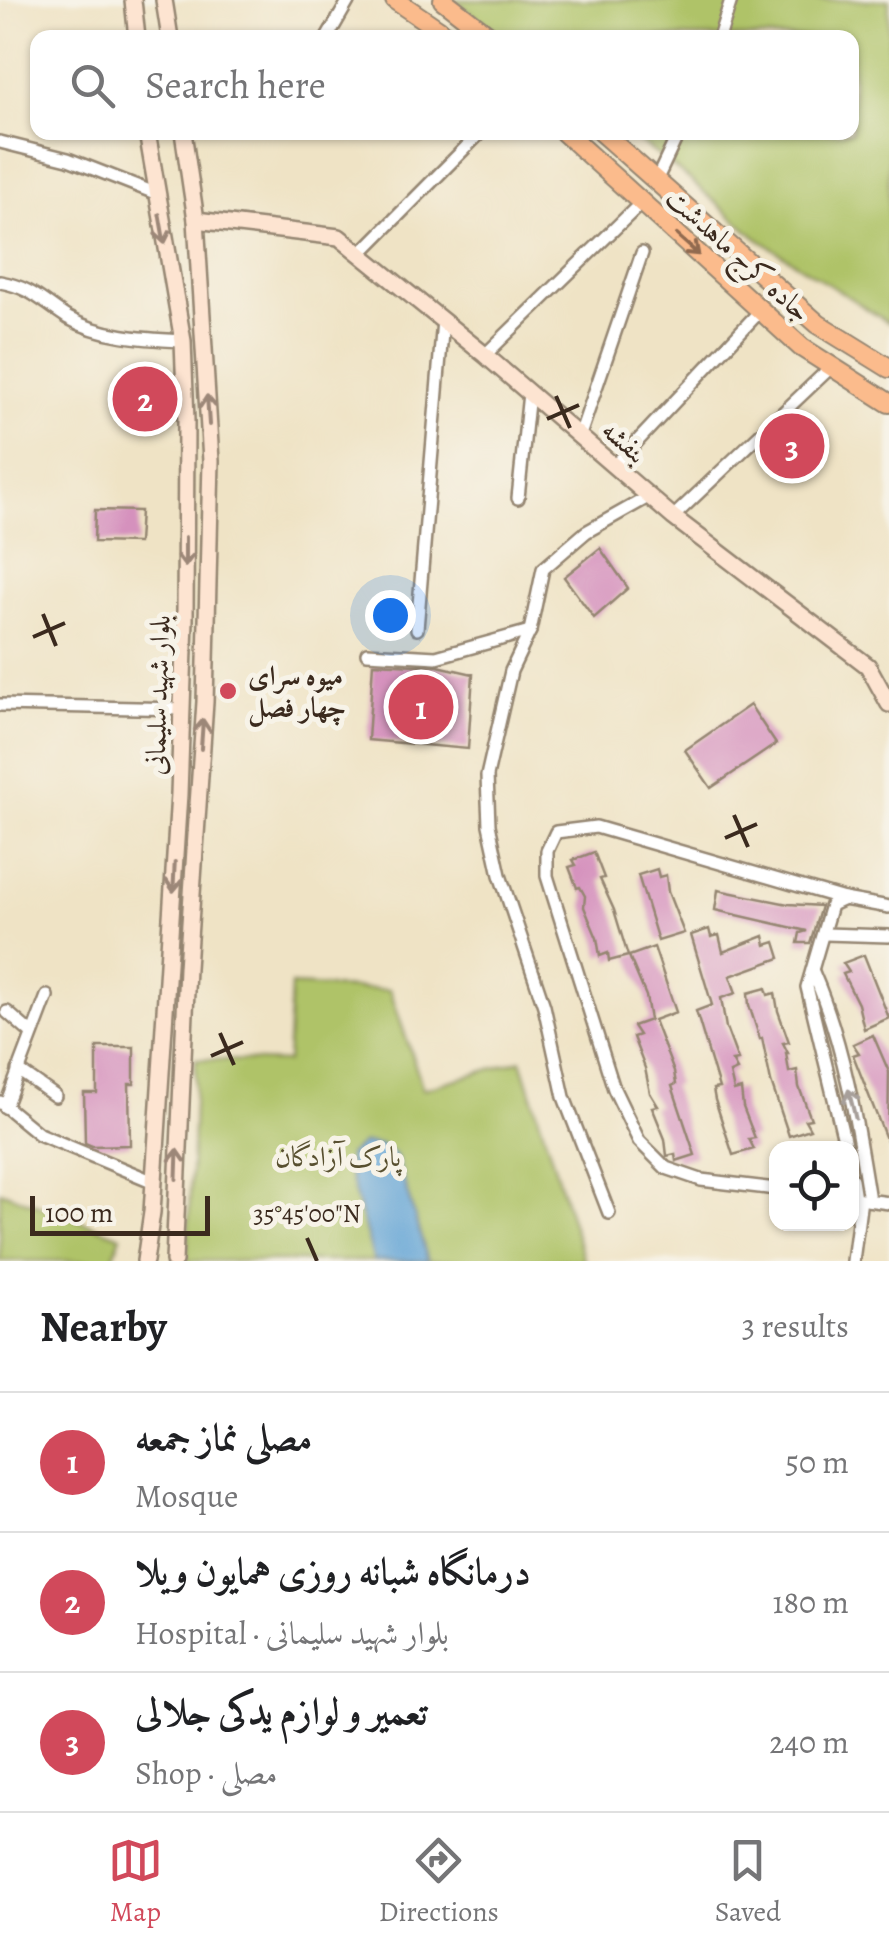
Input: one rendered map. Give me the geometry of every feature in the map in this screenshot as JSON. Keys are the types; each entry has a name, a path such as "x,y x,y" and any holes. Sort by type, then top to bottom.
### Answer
{"main road":[{"path":"134,0 137,30"},
{"path":"164,0 169,30"},
{"path":"396,0 439,30"},
{"path":"443,0 482,30"},
{"name":"بلوار شهید سلیمانی","path":"145,1261 154,1182 182,709 186,480 182,341 149,140"},
{"name":"بلوار شهید سلیمانی","path":"174,1261 186,968 205,702 211,461 196,220 184,140"},
{"name":"جاده کرج ماهدشت","path":"573,140 760,310 830,368 889,403"},
{"name":"جاده کرج ماهدشت","path":"609,140 818,324 889,368"},
{"name":"بنفشه","path":"196,220 339,237 485,355 673,517 868,666 889,704"}],"street":[{"path":"332,30 349,0"},
{"path":"722,30 732,0"},
{"path":"361,253 472,140"},
{"path":"655,183 675,140"},
{"path":"0,142 68,159 155,193"},
{"path":"485,355 641,204"},
{"path":"580,436 642,252"},
{"path":"0,282 29,289 68,318 97,330 143,339 182,341"},
{"path":"615,466 760,310"},
{"path":"417,629 442,320"},
{"path":"673,517 830,368"},
{"path":"518,498 529,394"},
{"path":"609,1214 564,1098 544,1006 500,875 489,825 488,766 511,671 530,631 542,569 586,532 650,496"},
{"path":"367,653 436,657 530,631"},
{"path":"0,705 182,709"},
{"path":"769,1188 700,1180 666,1168 639,1141 614,1089 547,876 548,851 556,832 596,827 844,899 889,907"},
{"path":"844,899 831,905 808,987 844,1141"},
{"path":"825,934 889,936"},
{"path":"813,972 836,1042 859,1141"},
{"path":"46,996 3,1104 39,1134 154,1182"},
{"path":"8,1012 32,1034"},
{"path":"820,1045 836,1042"},
{"path":"18,1070 55,1096"},
{"path":"859,1199 889,1203"},
{"path":"853,1261 856,1231"}],"green space":[{"path":"453,0 889,0 889,323 755,237 637,140 859,140 859,30 494,30"},
{"name":"پارک آزادگان","path":"291,985 390,990 423,1089 521,1060 584,1261 187,1261 196,1059 287,1062"},
{"path":"0,1191 121,1236 112,1261 0,1261"}],"water":[{"path":"363,1143 382,1145 396,1156 428,1261 374,1261 349,1173 348,1155"}],"building":[{"path":"95,510 140,511 138,543 94,542"},
{"path":"600,548 628,588 594,618 564,577"},
{"path":"373,663 438,666 473,674 468,749 368,740"},
{"path":"750,705 776,744 711,788 685,750"},
{"path":"594,852 628,956 609,961 608,953 600,956 584,907 585,896 577,888 569,867 576,865 573,860"},
{"path":"657,869 659,877 666,875 668,892 684,933 658,941 638,875"},
{"path":"718,890 788,904 821,906 810,943 798,943 800,933 807,931 715,910"},
{"path":"709,929 711,937 719,935 723,952 764,936 766,945 775,942 780,958 730,976 736,993 721,998 726,1028 738,1060 732,1061 737,1070 730,1073 734,1091 741,1089 743,1107 755,1138 749,1139 754,1149 733,1155 715,1100 713,1089 719,1088 696,1011 712,1005 691,935"},
{"path":"654,947 676,1012 654,1020 674,1072 676,1084 672,1086 695,1155 676,1161 675,1154 667,1156 665,1139 652,1107 658,1106 650,1093 633,1037 639,1035 633,1026 650,1020 646,996 629,956"},
{"path":"864,955 889,1018 864,1029 858,1004 843,974 849,972 843,963"},
{"path":"766,988 768,995 775,993 789,1042 783,1043 789,1072 797,1070 811,1119 805,1120 810,1129 789,1136 749,1005 748,993"},
{"path":"873,1035 889,1072 888,1144 853,1055 859,1053 853,1044"},
{"path":"97,1047 134,1047 134,1084 129,1084 130,1145 85,1143 84,1093 97,1093"}],"place":[{"name":"درمانگاه شبانه روزی همایون ویلا","path":"145,399"},
{"name":"تعمیر و لوازم یدکی جلالی","path":"792,446"},
{"name":"میوه سرای چهار فصل","path":"228,691"},
{"name":"مصلی نماز جمعه","path":"421,707"}]}
